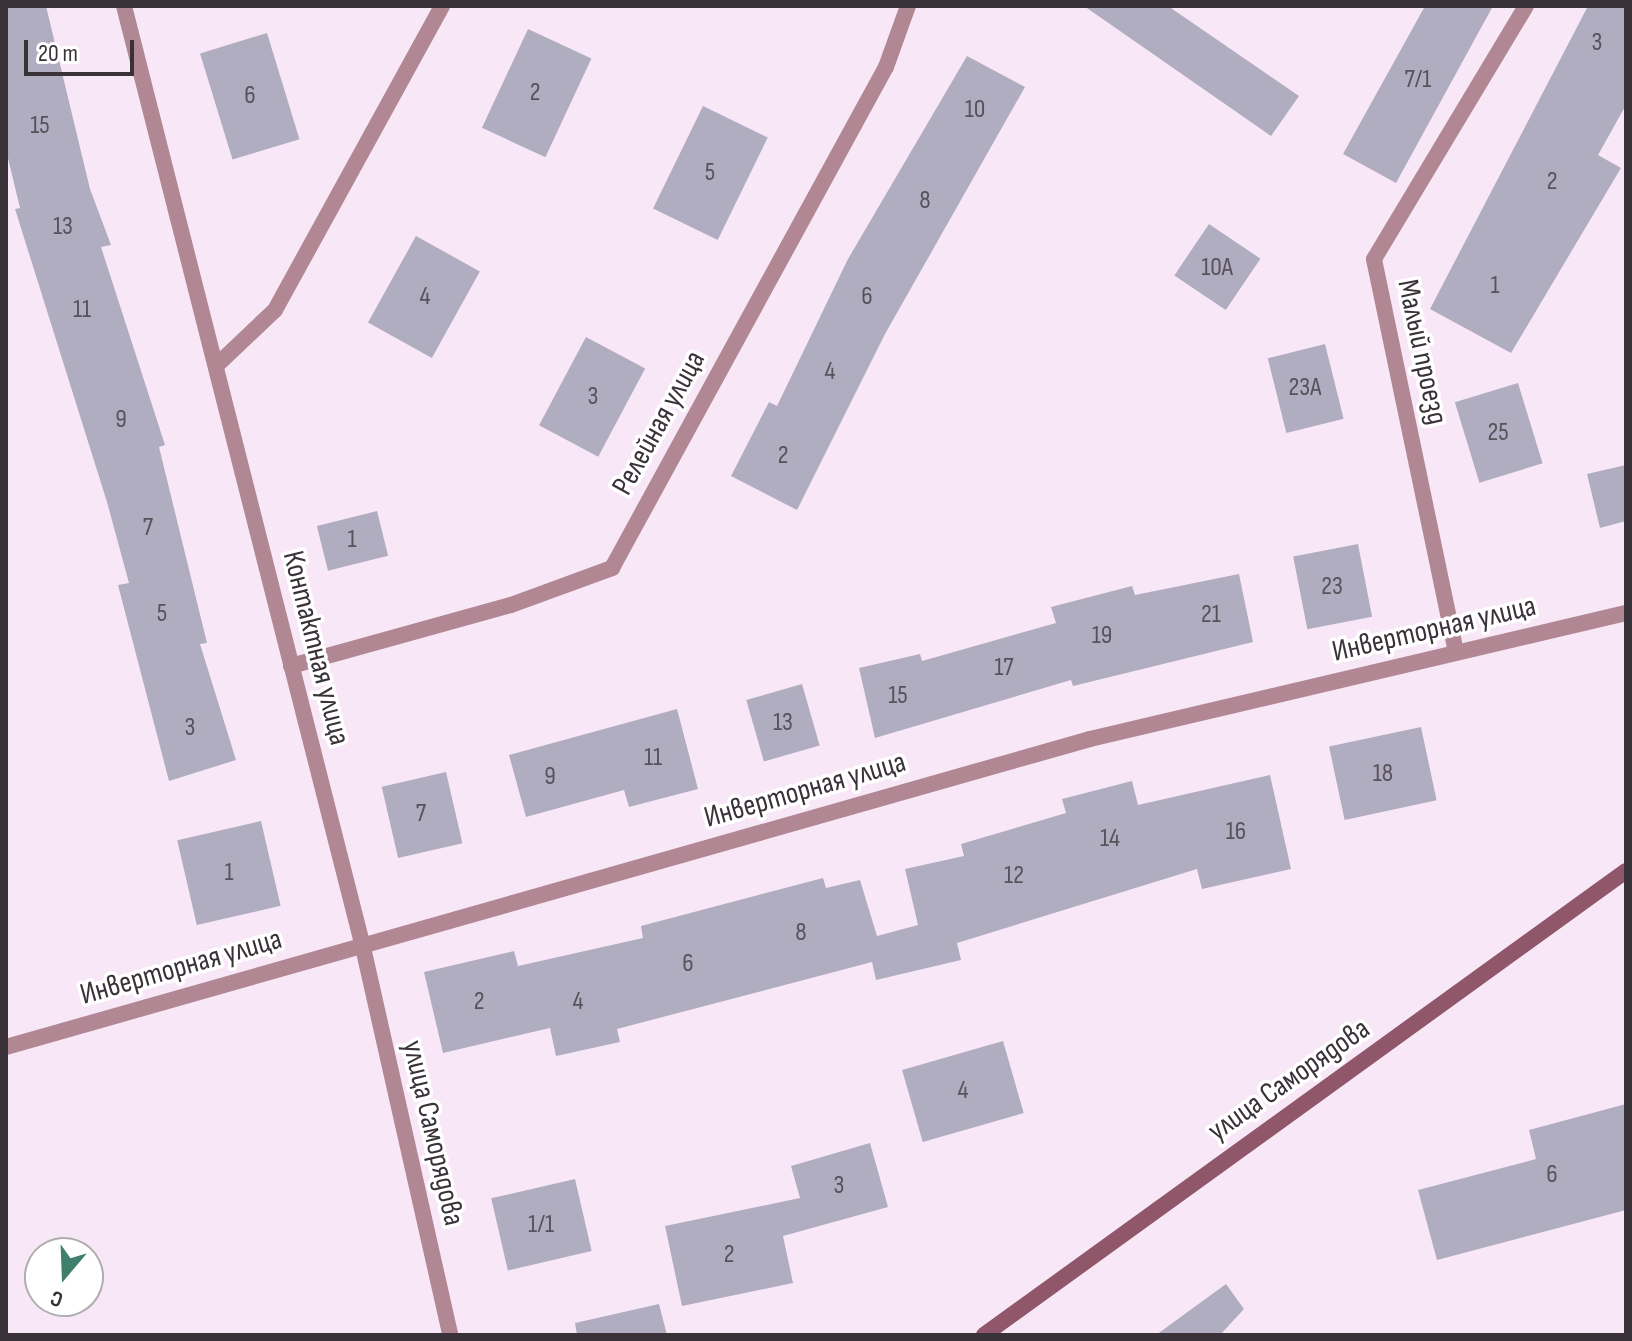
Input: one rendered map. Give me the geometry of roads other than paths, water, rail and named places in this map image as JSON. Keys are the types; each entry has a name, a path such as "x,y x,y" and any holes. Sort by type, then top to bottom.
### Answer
{"street":[{"name":"Контактная улица","path":"124,6 362,943"},
{"path":"217,365 275,310 442,6"},
{"name":"Релейная улица","path":"291,666 511,605 612,568 886,67 908,6"},
{"name":"Малый проезд","path":"1456,652 1374,259 1526,6"},
{"name":"Инверторная улица","path":"6,1047 362,943 1090,739 1626,613"},
{"name":"улица Саморядова","path":"984,1335 1626,871"},
{"name":"улица Саморядова","path":"362,943 450,1335"}]}
